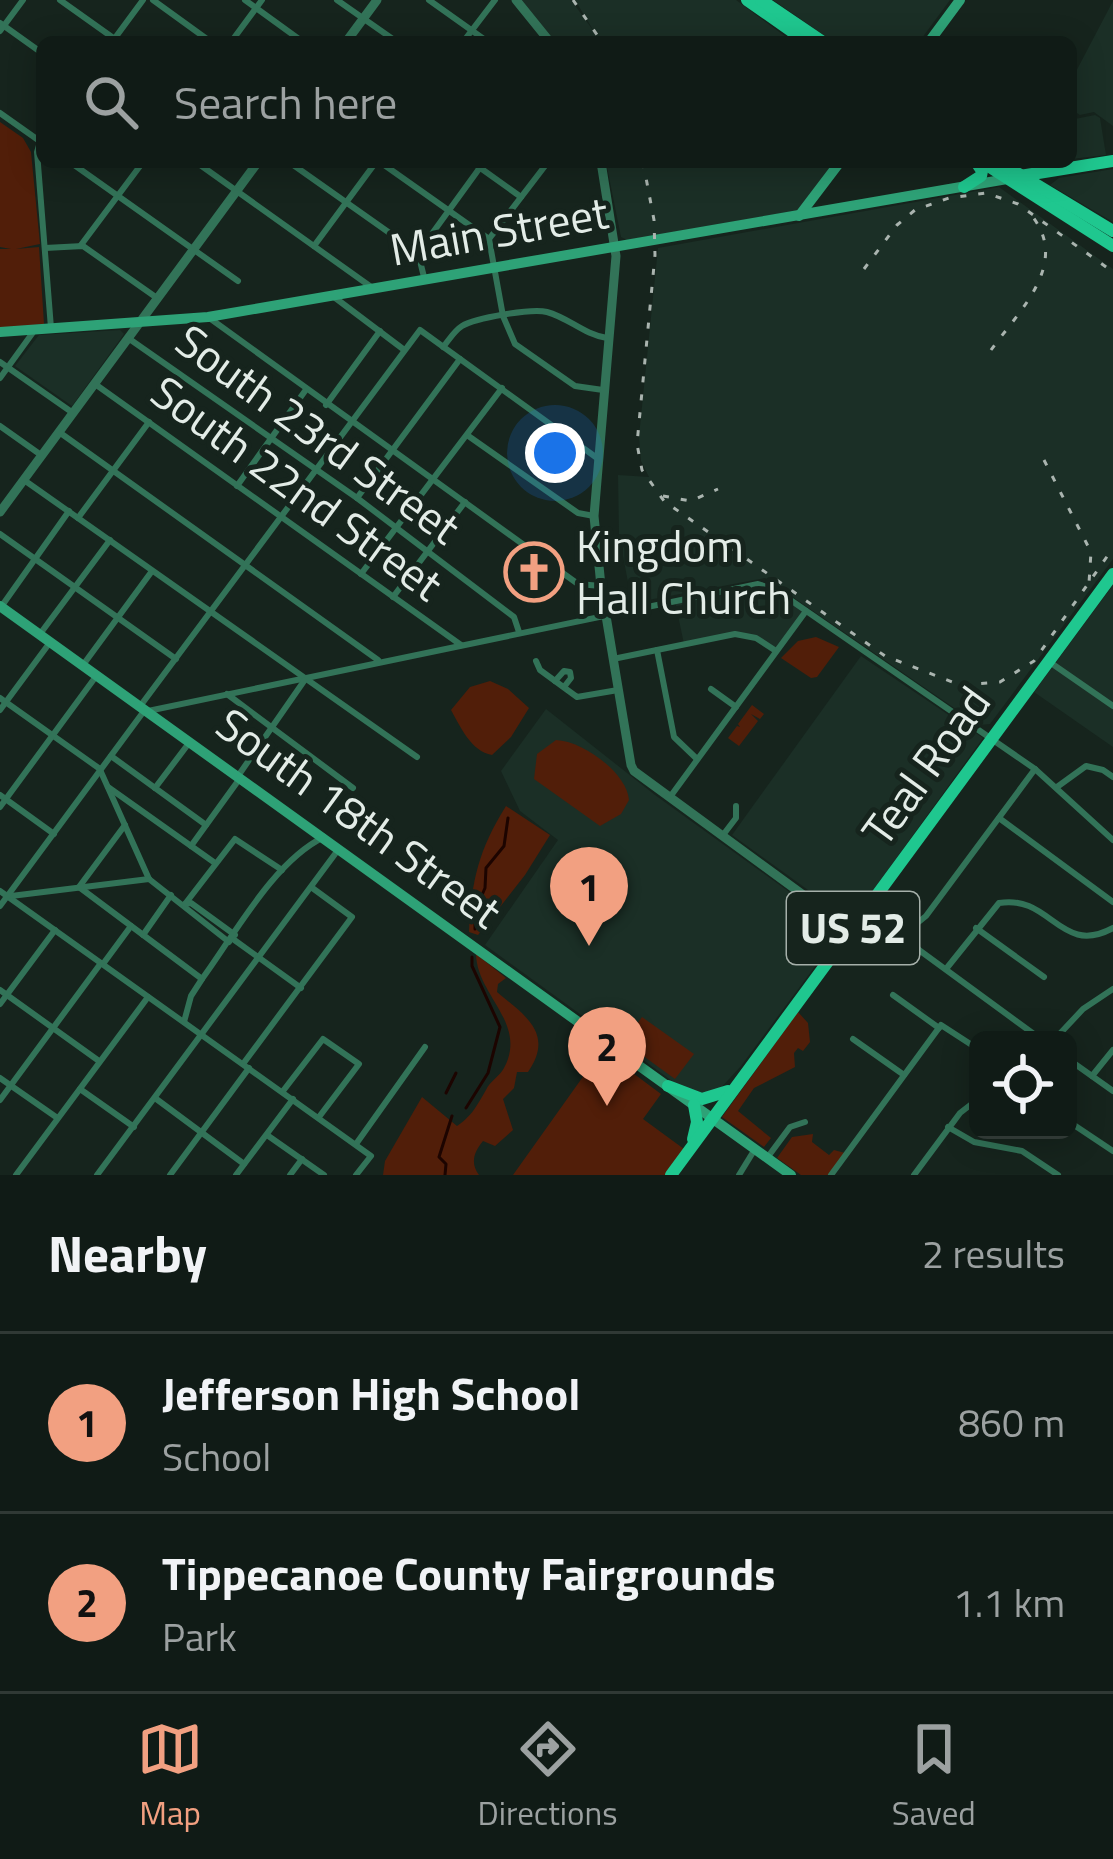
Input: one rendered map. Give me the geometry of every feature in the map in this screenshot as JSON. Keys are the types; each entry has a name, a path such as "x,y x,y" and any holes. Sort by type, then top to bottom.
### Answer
{"main road":[{"path":"747,0 798,36"},
{"path":"761,0 814,36"},
{"path":"933,36 960,0"},
{"path":"1079,166 1113,161"},
{"path":"799,215 834,168"},
{"path":"964,187 981,176 981,168"},
{"path":"992,168 1113,231"},
{"path":"1004,168 1113,246"},
{"path":"1013,178 1068,168"},
{"path":"1013,178 1073,168"},
{"path":"1053,175 1046,184 1054,197"},
{"name":"Main Street","path":"0,332 208,317 1013,178"},
{"name":"Teal Road","path":"675,1169 1113,574"},
{"name":"South 18th Street","path":"0,608 791,1175"},
{"path":"668,1087 697,1099 716,1097 750,1068"},
{"path":"675,1169 697,1129 694,1105"}],"street":[{"path":"22,0 1,27 36,49"},
{"path":"60,0 108,36"},
{"path":"118,36 143,0"},
{"path":"153,0 203,36"},
{"path":"245,0 295,36"},
{"path":"235,36 262,0"},
{"path":"338,0 388,36"},
{"path":"350,36 377,0"},
{"path":"429,0 480,36"},
{"path":"468,36 495,0"},
{"path":"516,0 545,36"},
{"path":"0,113 36,136"},
{"path":"41,168 51,329"},
{"path":"79,168 238,281"},
{"path":"81,245 137,168"},
{"path":"204,168 376,290"},
{"path":"0,512 254,168"},
{"path":"298,168 418,253 425,281"},
{"path":"314,246 373,168"},
{"path":"387,168 489,239 503,316 514,344 575,386 603,390"},
{"path":"418,253 476,168"},
{"path":"484,168 521,197"},
{"path":"489,239 543,168"},
{"path":"602,168 615,247 594,516 605,614 634,771 851,930"},
{"path":"45,248 81,245 158,298"},
{"path":"334,297 404,349"},
{"path":"443,347 463,325 543,311 588,335 608,338"},
{"path":"208,317 578,584 601,586"},
{"path":"0,906 4,894 54,834 210,611 420,329 597,458"},
{"path":"0,378 34,331"},
{"path":"326,405 380,332"},
{"name":"South 23rd Street","path":"128,338 397,528 514,617 519,632"},
{"path":"357,498 460,359"},
{"path":"0,362 73,413"},
{"name":"South 22nd Street","path":"94,384 460,645"},
{"path":"361,574 502,388"},
{"path":"237,486 306,391"},
{"path":"78,518 149,422"},
{"path":"0,426 42,455"},
{"path":"59,432 380,662"},
{"path":"467,435 578,514 594,516"},
{"path":"24,479 417,757"},
{"path":"393,597 465,502"},
{"path":"0,608 68,511"},
{"path":"0,534 176,658"},
{"path":"110,540 2,704 101,770 149,878 186,910 301,988"},
{"path":"83,665 152,570"},
{"path":"145,709 753,585 768,587 992,737 1113,840"},
{"path":"670,797 806,611"},
{"path":"613,659 741,634 776,651"},
{"path":"657,650 674,737 697,760"},
{"path":"536,661 540,670 577,697 618,690"},
{"path":"1048,662 1113,706"},
{"path":"555,681 563,671 570,672 564,688"},
{"path":"54,834 2,800 97,675"},
{"path":"191,846 304,685 303,678"},
{"path":"711,689 736,706"},
{"path":"227,694 353,788"},
{"path":"155,788 190,742"},
{"path":"111,756 206,825"},
{"path":"1057,788 1086,766 1113,777"},
{"path":"905,933 926,916 1035,769"},
{"path":"107,787 215,863"},
{"path":"723,836 736,818 736,806"},
{"path":"999,818 1113,902"},
{"path":"79,887 124,825"},
{"path":"184,1022 191,996 282,870 301,848 324,837"},
{"path":"184,904 231,842 238,840 282,870"},
{"path":"98,1175 340,848"},
{"path":"4,894 149,878"},
{"path":"79,887 202,979"},
{"path":"170,1175 352,916 311,887"},
{"path":"4,894 356,1144 371,1156 356,1175"},
{"path":"143,935 171,895"},
{"path":"946,969 999,903 1017,900 1081,937 1099,936 1113,928"},
{"path":"870,904 919,950 1030,1031"},
{"path":"0,1100 131,926"},
{"path":"976,928 1044,977"},
{"path":"0,1004 3,993 55,930"},
{"path":"1062,1031 1083,1009 1113,989"},
{"path":"3,993 99,1061"},
{"path":"893,995 938,1028"},
{"path":"16,1175 148,997"},
{"path":"831,1175 938,1028 945,1024 969,1042"},
{"path":"283,1091 323,1039 359,1064 319,1118"},
{"path":"854,1039 904,1076"},
{"path":"356,1144 425,1047"},
{"path":"1092,1076 1113,1051"},
{"path":"1077,1065 1113,1091"},
{"path":"0,1078 57,1118"},
{"path":"80,1089 134,1127"},
{"path":"155,1098 241,1171 293,1099"},
{"path":"914,1175 948,1127 969,1107"},
{"path":"767,1158 790,1127 805,1122"},
{"path":"948,1127 974,1142 1022,1151 1058,1175"},
{"path":"1077,1127 1113,1151"},
{"path":"267,1135 324,1175"},
{"path":"739,1175 755,1149"},
{"path":"290,1175 302,1160"}],"shaded area":[{"path":"520,0 571,0 595,33 575,0 736,0 785,36 549,36"},
{"path":"773,0 950,0 923,36 825,36"},
{"path":"1113,1 1113,126 1094,112 1077,113 1077,70"},
{"path":"1100,118 1106,155 1077,158 1077,119"},
{"path":"0,122 23,138 31,152 40,244 16,249 39,247 44,324 0,328 0,249 11,249 0,247"},
{"path":"607,168 830,168 800,210 627,240 621,237"},
{"path":"1113,169 1113,222 1050,185 1059,178"},
{"path":"999,187 1113,269 1113,559 990,724 979,725 765,578 632,603 619,535 618,475 649,477 641,461 639,436 658,248"},
{"path":"120,330 124,334 72,406 15,366 39,335"},
{"path":"758,584 806,611 776,651 748,635 684,644 675,601"},
{"path":"1113,585 1113,747 1034,692"},
{"path":"816,637 839,647 817,677 811,678 781,658 798,641"},
{"path":"861,656 983,738 851,921 732,835"},
{"path":"490,681 508,689 529,708 511,737 492,755 472,744 451,710 470,687"},
{"path":"752,705 764,714 760,719 751,714 758,721 739,746 728,738"},
{"path":"546,709 655,795 842,930 718,1091 702,1095 679,1086 485,945 558,840 520,811 501,771"},
{"path":"556,740 579,746 621,779 629,800 621,814 600,826 534,779 537,754"},
{"path":"506,806 550,835 478,935 469,932 474,881"},
{"path":"476,954 506,978 497,992 526,1017 537,1036 536,1058 528,1072 517,1072 514,1088 503,1099 513,1130 495,1146 483,1141 475,1153 479,1175 383,1175 385,1161 422,1097 457,1126 504,1068 510,1037 478,969"},
{"path":"798,1012 808,1023 810,1042 794,1053 795,1067 754,1088 738,1111 771,1138 764,1147 722,1117"},
{"path":"642,1017 694,1054 675,1079 624,1042"},
{"path":"602,1050 661,1094 643,1119 684,1149 665,1175 513,1175"},
{"path":"813,1134 812,1142 829,1155 834,1150 845,1153 829,1175 801,1175 777,1158 792,1137"}],"waterway":[{"path":"475,929 481,917 486,868 504,846 508,818"},
{"path":"466,1108 488,1073 500,1027 472,957"},
{"path":"446,1093 456,1073"},
{"path":"445,1175 446,1164 439,1157 452,1116"}],"railway":[{"path":"573,0 598,36"},
{"path":"644,168 655,255 637,444 642,470 664,501 885,656 960,685 1000,682 1034,661 1113,548"},
{"path":"864,269 897,225 915,210 949,198 986,193 1018,204 1113,272"},
{"path":"991,350 1026,303 1043,269 1046,252 1032,216"},
{"path":"1044,460 1091,552 1089,583"},
{"path":"663,496 691,501 718,489"}],"place":[{"name":"Kingdom Hall Church","path":"534,572"},
{"name":"Jefferson High School","path":"589,946"},
{"name":"Tippecanoe County Fairgrounds","path":"607,1106"}]}
